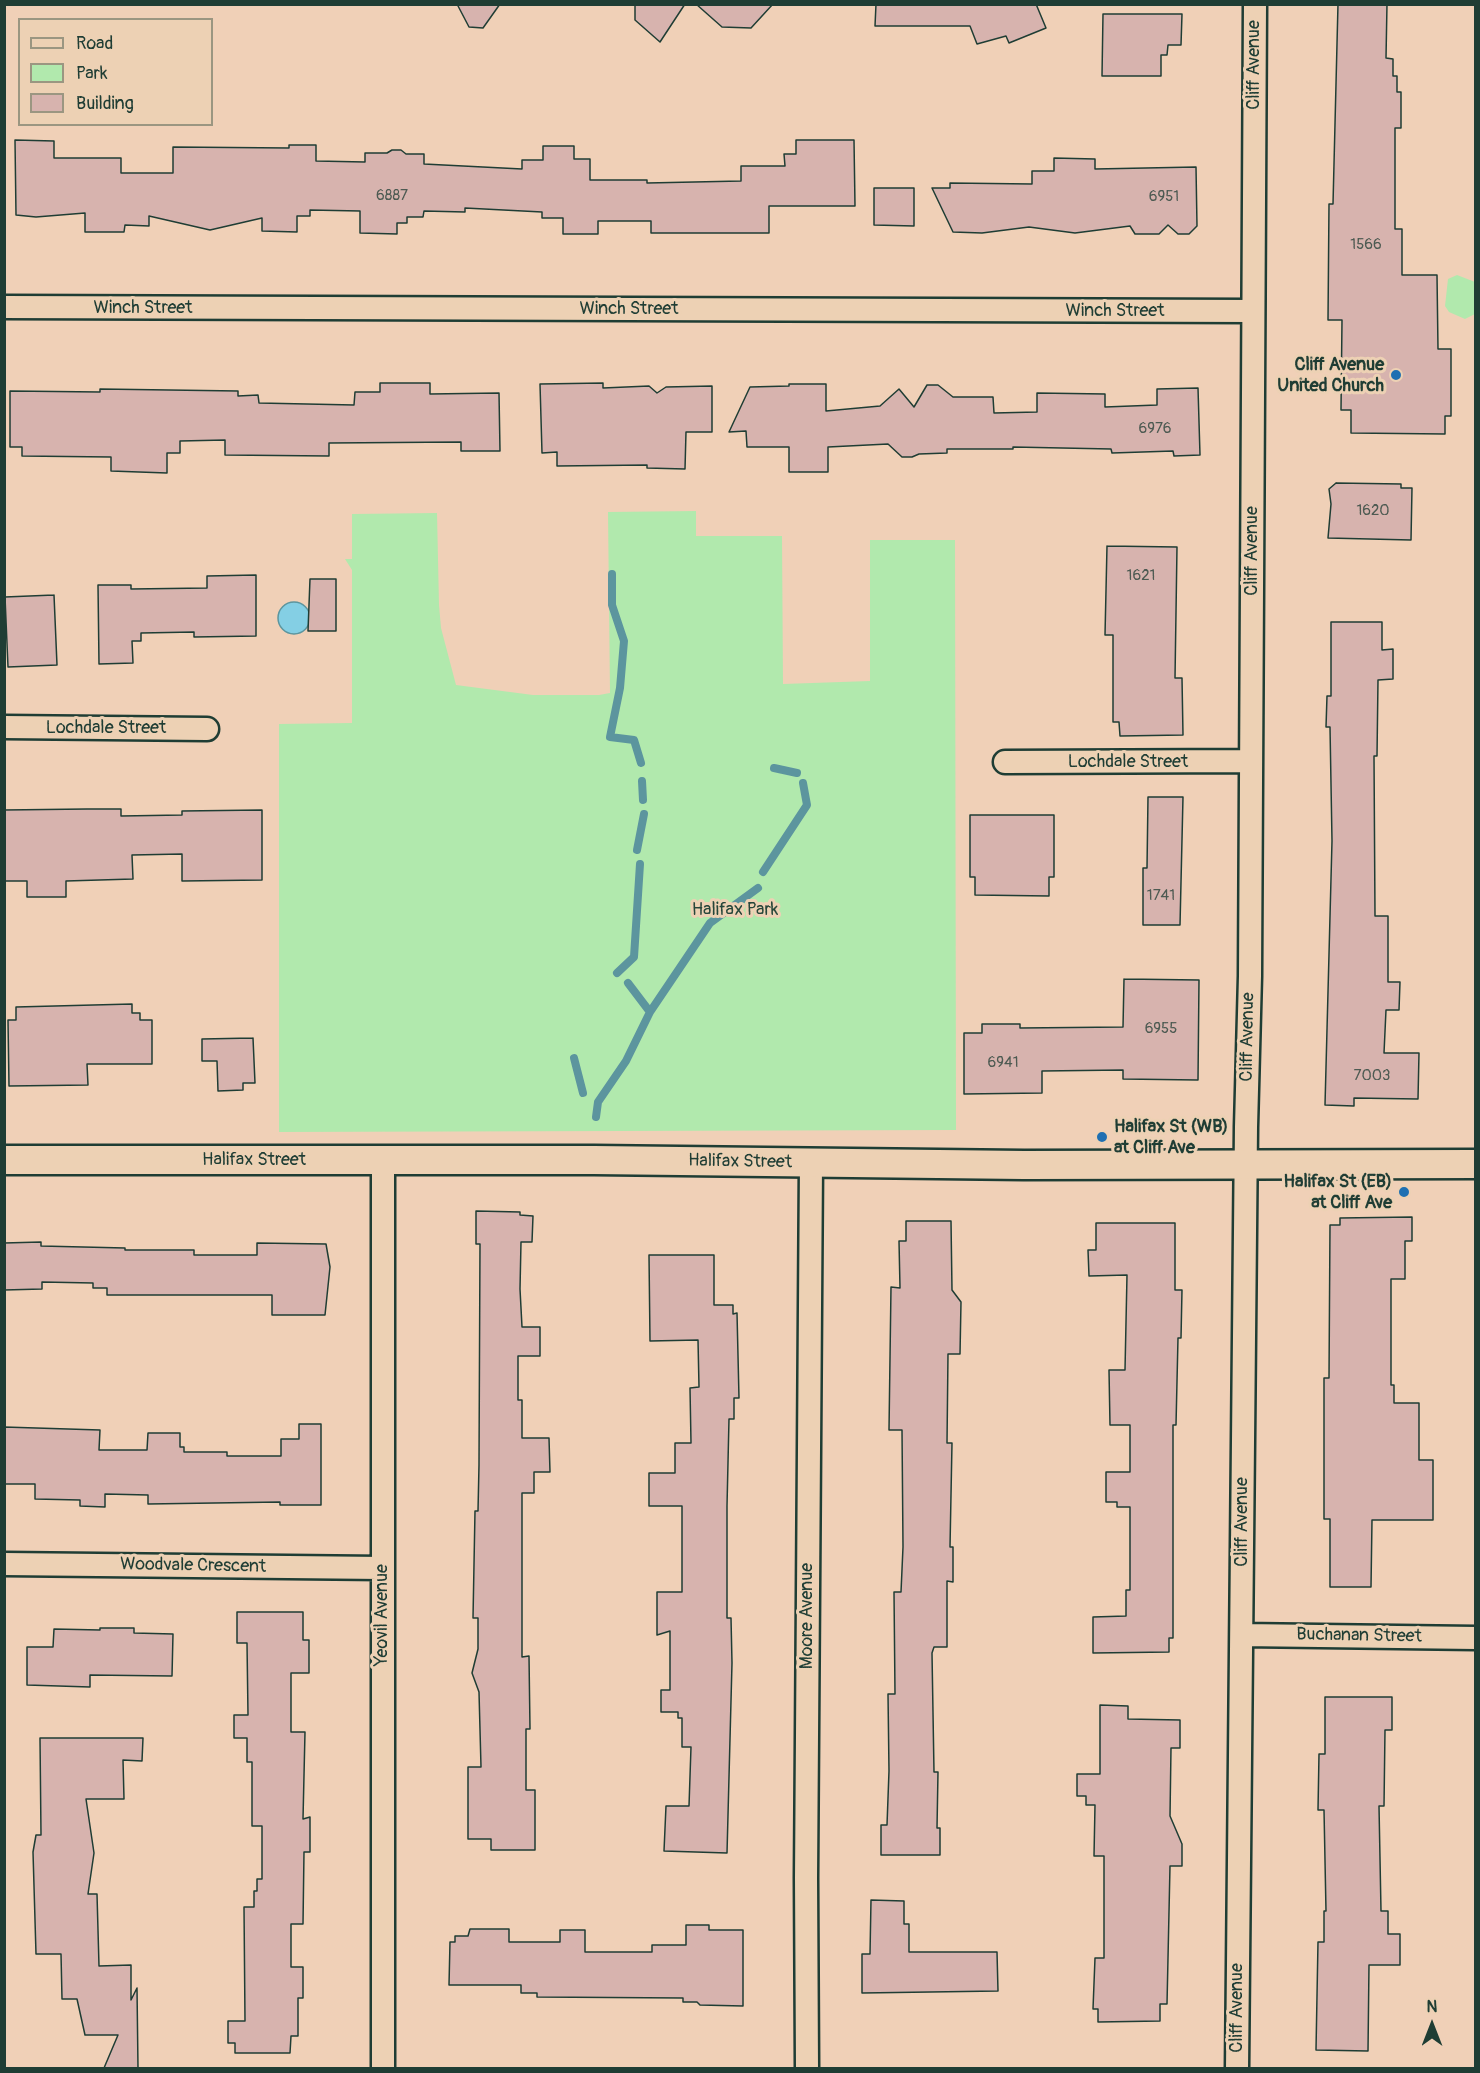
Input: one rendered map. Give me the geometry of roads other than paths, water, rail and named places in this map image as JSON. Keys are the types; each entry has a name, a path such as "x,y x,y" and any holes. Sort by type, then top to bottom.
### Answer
{"street":[{"name":"Cliff Avenue","path":"1237,2068 1251,761 1255,4"},
{"name":"Winch Street","path":"4,308 1253,311"},
{"name":"Lochdale Street","path":"4,728 207,729"},
{"name":"Lochdale Street","path":"1005,762 1251,761"},
{"name":"Halifax Street","path":"4,1160 1476,1164"},
{"name":"Yeovil Avenue","path":"383,1161 383,2068"},
{"name":"Moore Avenue","path":"807,2068 806,1876 811,1163"},
{"name":"Woodvale Crescent","path":"4,1564 382,1568"},
{"name":"Buchanan Street","path":"1242,1635 1476,1638"}],"water":[{"path":"294,602 305,607 310,618 305,629 294,634 283,629 278,618 283,607"}],"waterway":[{"path":"612,574 612,605 624,641 620,688 610,737 634,740 641,763"},
{"path":"774,768 797,773"},
{"path":"642,781 643,800"},
{"path":"763,872 807,805 803,783"},
{"path":"637,850 644,814"},
{"path":"617,973 634,957 640,864"},
{"path":"650,1012 710,923 758,888"},
{"path":"596,1117 598,1102 626,1061 650,1012 628,983"},
{"path":"574,1058 583,1093"}],"place":[{"name":"Cliff Avenue United Church","path":"1396,375"},
{"name":"Halifax St (WB) at Cliff Ave","path":"1102,1137"},
{"name":"Halifax St (EB) at Cliff Ave","path":"1404,1192"}],"park label":[{"name":"Halifax Park","path":"735,910"}]}
